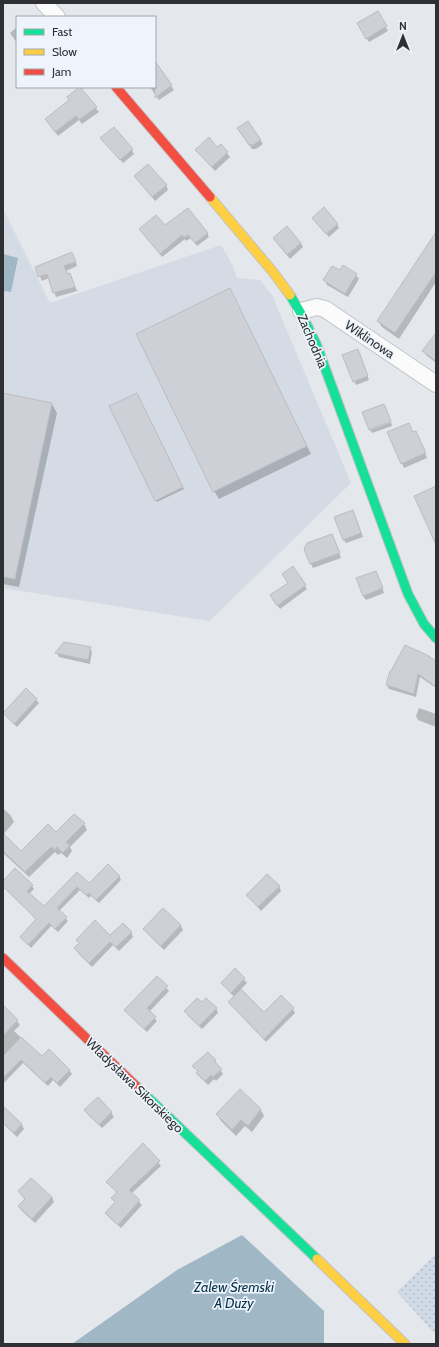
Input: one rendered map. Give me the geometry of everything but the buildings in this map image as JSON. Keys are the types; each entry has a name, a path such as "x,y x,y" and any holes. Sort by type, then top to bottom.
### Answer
{"street":[{"name":"Zachodnia","path":"117,88 273,272 301,311 317,346 406,588 424,624 436,638"},
{"name":"Wiklinowa","path":"301,311 312,307 325,309 436,384"},
{"name":"Władysława Sikorskiego","path":"3,958 405,1344"}],"shaded area":[{"path":"3,209 50,303 221,245 233,266 237,278 260,280 272,295 351,483 209,621 3,588"},
{"path":"436,1254 436,1335 397,1292"}],"water":[{"path":"3,254 18,258 11,292 3,291"},
{"name":"Zalew Śremski A Duży","path":"242,1235 324,1311 324,1344 72,1344 177,1270"}],"traffic: fast":[{"path":"290,295 317,346 408,594 424,624 436,638"},
{"path":"136,1086 317,1259"}],"traffic: slow":[{"path":"210,197 273,272 290,295"},
{"path":"317,1259 405,1344"}],"traffic: jam":[{"path":"117,88 210,197"},
{"path":"3,958 136,1086"}]}
